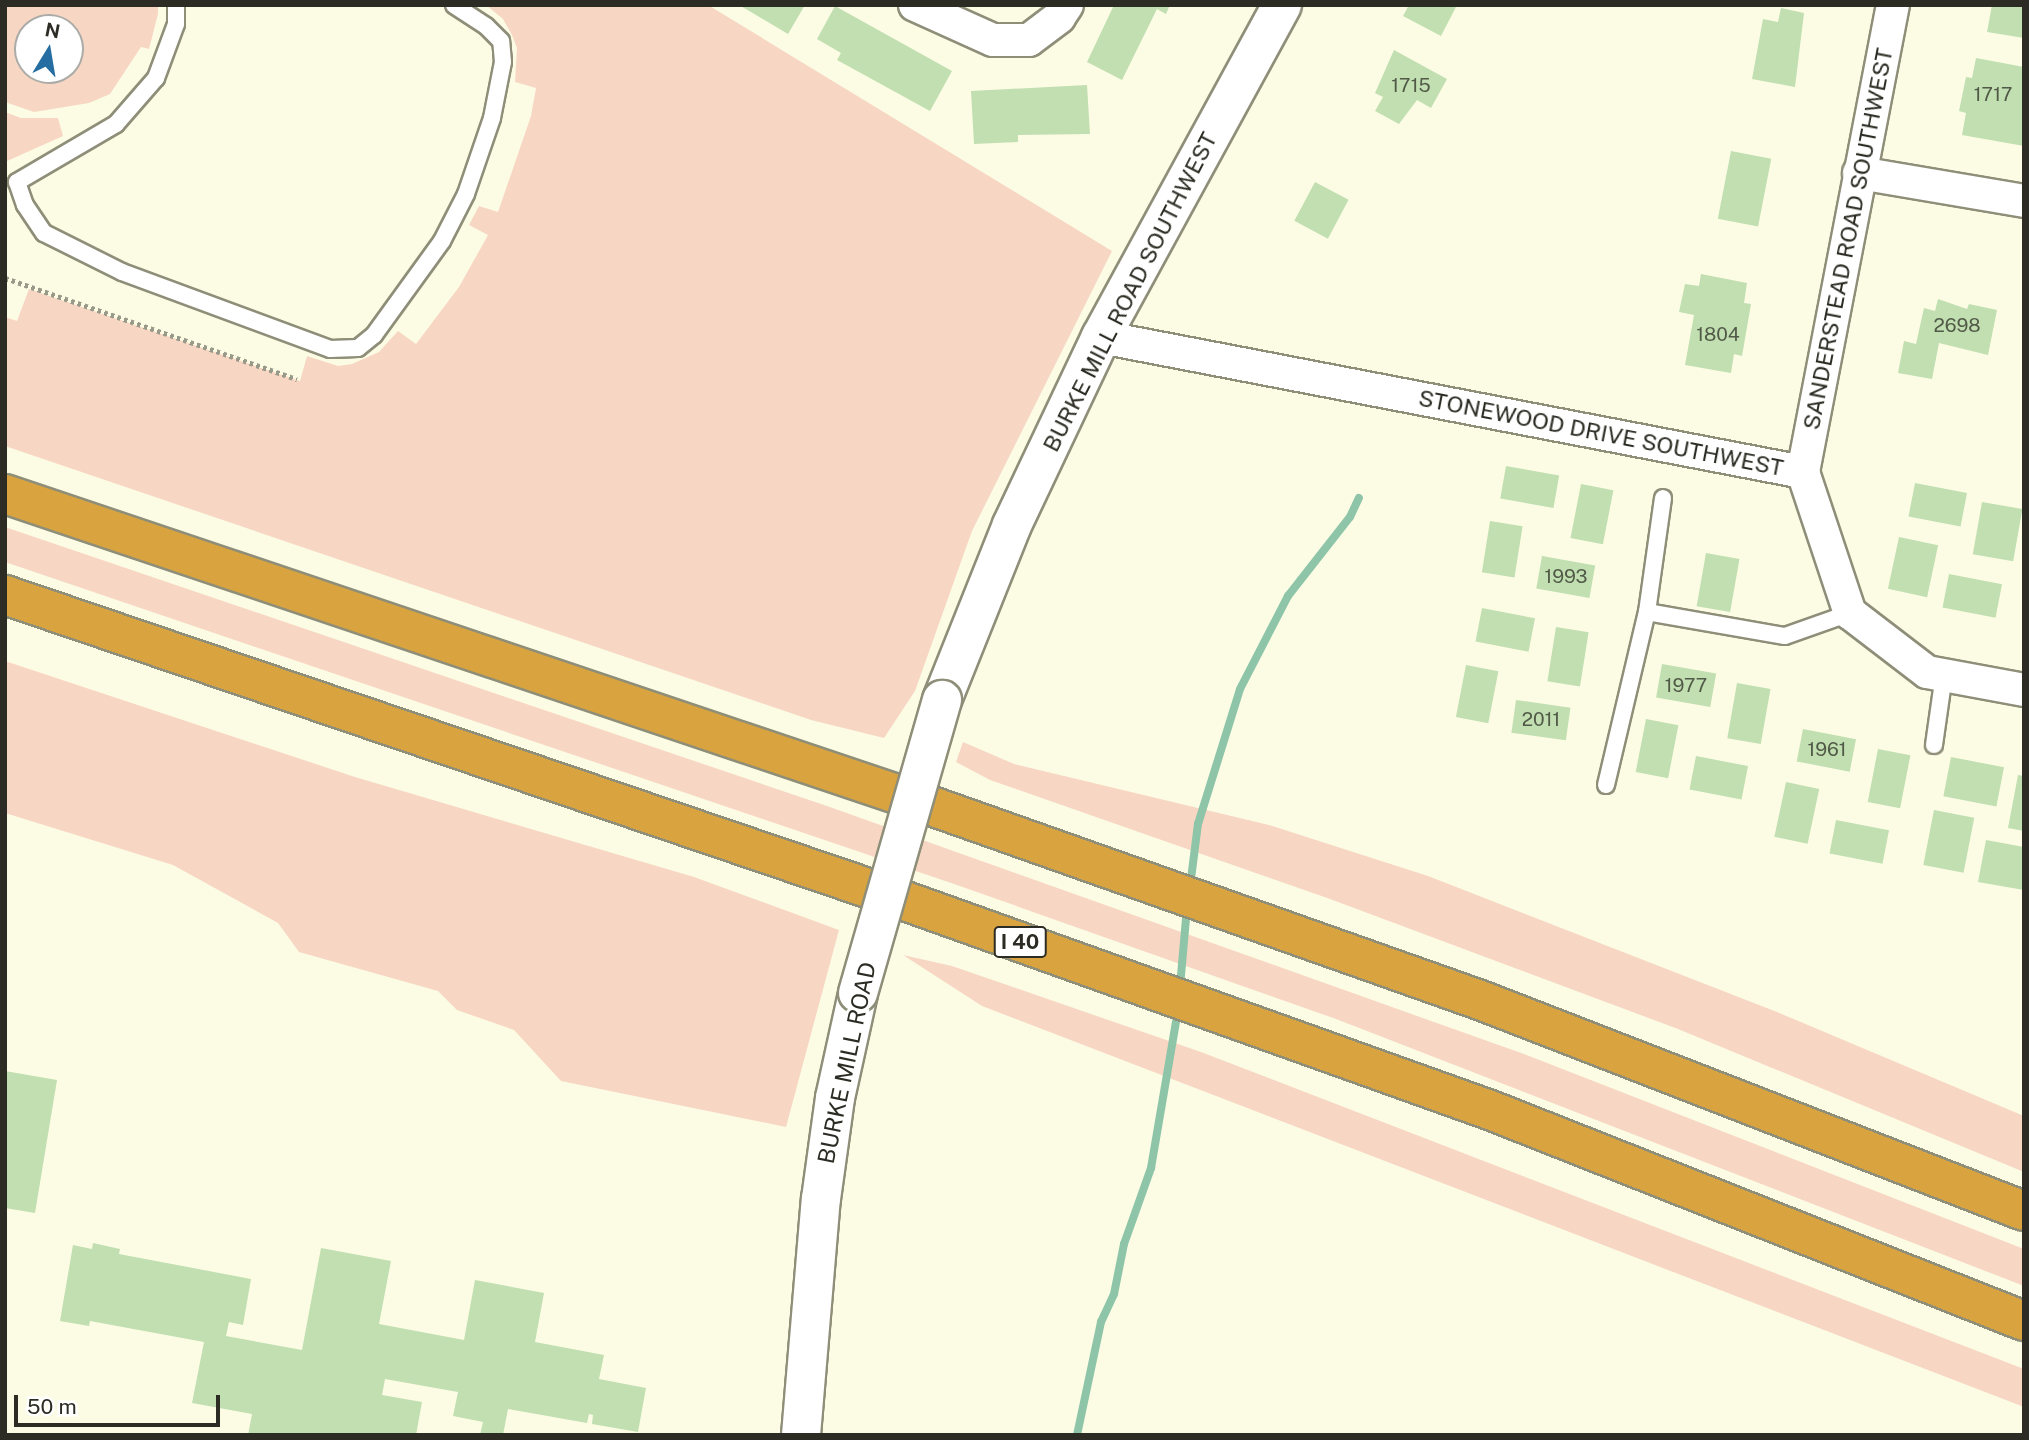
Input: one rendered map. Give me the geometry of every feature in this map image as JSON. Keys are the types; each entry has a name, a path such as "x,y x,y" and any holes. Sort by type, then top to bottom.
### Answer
{"highway":[{"path":"5,485 102,527"},
{"path":"5,494 923,803 1480,1000 2024,1211"},
{"name":"I 40","path":"5,595 894,897 1477,1105 2024,1321"}],"street":[{"path":"915,5 993,40 1029,40 1059,17 1067,5"},
{"name":"BURKE MILL ROAD SOUTHWEST","path":"942,700 1012,525 1101,337 1282,5"},
{"name":"SANDERSTEAD ROAD SOUTHWEST","path":"1803,472 1893,5"},
{"path":"1859,173 2024,201"},
{"name":"STONEWOOD DRIVE SOUTHWEST","path":"1101,337 1803,472 1850,613"},
{"path":"1850,613 1927,672 2024,690"},
{"name":"BURKE MILL ROAD","path":"800,1435 821,1199 835,1098 858,993 942,700"}],"lane":[{"path":"176,5 168,52 137,103 116,124 11,184 44,233 122,272 330,349 358,348 374,335 442,240 466,194 492,118 503,62 500,41 486,26 454,5"},
{"path":"1606,785 1647,612 1663,498"},
{"path":"1647,612 1785,636 1850,613"},
{"path":"1934,745 1944,675"}],"path":[{"path":"5,278 297,379"}],"shaded area":[{"path":"5,5 158,5 149,49 141,47 110,94 89,103 34,112 5,102"},
{"path":"486,5 708,5 1112,251 972,531 915,691 884,738 811,720 5,446 5,317 17,321 29,289 300,381 307,356 338,366 352,364 379,352 398,331 416,344 459,287 488,235 469,225 479,206 498,212 531,116 536,88 515,82 517,48 503,19"},
{"path":"5,112 21,118 58,118 63,136 5,162"},
{"path":"5,527 827,806 1524,1054 2024,1249 2024,1286 1336,1019 954,884 5,562"},
{"path":"5,661 355,777 694,877 839,930 786,1127 561,1081 514,1030 457,1010 438,991 299,952 278,923 173,865 5,813"},
{"path":"963,742 1014,764 1269,825 1428,876 1777,1012 2024,1116 2024,1172 1678,1029 1330,899 990,780 956,762"},
{"path":"903,955 952,966 1201,1052 2024,1369 2024,1407 982,1006"}],"building":[{"path":"739,5 805,5 788,34"},
{"path":"1114,5 1170,5 1166,14 1157,9 1122,80 1087,62"},
{"path":"1409,5 1457,5 1441,36 1403,16"},
{"path":"1992,5 2024,5 2024,38 1987,32"},
{"path":"835,6 952,71 930,111 837,60 841,53 817,39"},
{"path":"1781,8 1804,13 1795,87 1752,79 1763,19 1778,22"},
{"path":"1394,50 1447,79 1431,108 1417,100 1399,124 1375,111 1383,97 1375,93"},
{"path":"1976,58 2024,67 2024,146 1962,135 1966,113 1959,111 1966,77 1972,78"},
{"path":"1087,85 1090,134 1018,135 1018,142 974,144 971,91"},
{"path":"1731,151 1771,159 1758,227 1718,219"},
{"path":"1315,182 1349,200 1328,239 1294,221"},
{"path":"1701,274 1747,283 1744,303 1751,304 1742,356 1734,354 1731,373 1685,365 1694,315 1679,312 1685,284 1699,286"},
{"path":"1938,299 1967,309 1969,304 1997,310 1988,355 1939,343 1932,379 1898,373 1904,341 1916,344 1924,308 1935,311"},
{"path":"1506,466 1559,475 1553,508 1500,498"},
{"path":"1915,483 1967,493 1961,526 1909,516"},
{"path":"1581,484 1613,490 1603,544 1571,538"},
{"path":"1982,502 2022,509 2013,561 1973,554"},
{"path":"1490,521 1523,526 1514,578 1482,572"},
{"path":"1899,537 1938,545 1927,597 1888,589"},
{"path":"1706,553 1739,559 1730,612 1697,606"},
{"path":"1542,556 1595,565 1589,598 1536,588"},
{"path":"1949,574 2002,584 1996,618 1943,607"},
{"path":"1482,608 1535,618 1529,652 1476,641"},
{"path":"1556,627 1589,632 1580,686 1547,681"},
{"path":"1662,664 1716,674 1710,707 1656,697"},
{"path":"1466,665 1498,671 1488,723 1456,717"},
{"path":"1737,683 1770,689 1761,744 1727,738"},
{"path":"1516,700 1570,708 1566,740 1511,733"},
{"path":"1646,719 1678,725 1668,778 1636,772"},
{"path":"1803,729 1856,739 1850,772 1797,761"},
{"path":"1878,749 1910,755 1900,808 1868,802"},
{"path":"1696,756 1748,766 1742,799 1690,789"},
{"path":"1951,757 2004,767 1996,807 1943,796"},
{"path":"2018,775 2024,776 2024,831 2008,828"},
{"path":"1786,782 1819,789 1808,844 1774,837"},
{"path":"1934,810 1974,818 1964,873 1923,865"},
{"path":"1836,820 1889,830 1883,864 1830,853"},
{"path":"1986,840 2024,847 2024,890 1978,882"},
{"path":"5,1071 57,1080 35,1213 5,1208"},
{"path":"93,1243 120,1249 119,1254 251,1279 243,1325 229,1322 226,1336 302,1350 321,1248 391,1261 379,1324 464,1340 475,1280 544,1293 535,1342 604,1355 599,1379 646,1388 638,1432 592,1424 593,1415 589,1414 587,1423 508,1409 503,1435 480,1435 483,1422 453,1416 458,1392 385,1379 382,1395 422,1402 416,1435 248,1435 252,1414 192,1403 204,1342 90,1321 89,1326 60,1321 73,1245 92,1249"}],"waterway":[{"path":"1190,887 1198,824 1240,689 1288,596 1350,517 1359,498"},
{"path":"1180,987 1187,907"},
{"path":"1077,1435 1101,1322 1114,1294 1124,1244 1151,1168 1178,1010"}]}
